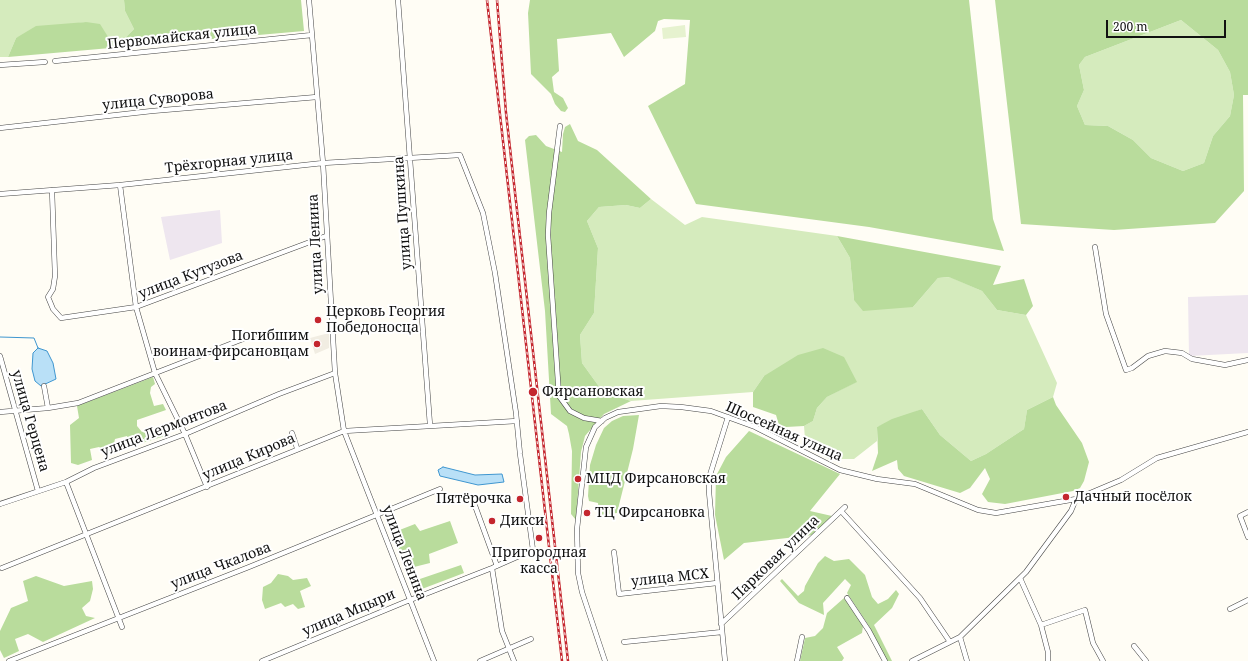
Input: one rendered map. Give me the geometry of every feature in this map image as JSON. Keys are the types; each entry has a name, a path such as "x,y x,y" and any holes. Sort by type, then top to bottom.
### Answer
{"street":[{"name":"улица Ленина","path":"309,0 323,163 335,373 344,431 434,661"},
{"name":"улица Пушкина","path":"398,0 430,425"},
{"name":"Первомайская улица","path":"55,61 312,35"},
{"path":"0,65 46,62"},
{"name":"улица Суворова","path":"0,128 152,111 317,97"},
{"path":"560,126 549,213 548,235 559,396 570,411 584,418 602,421"},
{"name":"Трёхгорная улица","path":"0,194 120,185 323,163 460,155 483,213 504,324 517,421"},
{"path":"120,185 136,307 155,374 185,434 207,486"},
{"name":"улица Кутузова","path":"52,190 55,276 53,289 48,297 53,309 61,318 136,307 326,236"},
{"path":"1094,247 1106,314 1126,370 1132,368 1148,356 1165,351 1175,351 1192,359 1225,365 1248,360"},
{"path":"0,412 48,408 78,403 256,334"},
{"name":"улица Герцена","path":"0,356 38,492"},
{"name":"улица Лермонтова","path":"0,504 66,482 94,468 185,434 279,394 335,373"},
{"path":"44,386 48,408"},
{"name":"Шоссейная улица","path":"605,661 582,592 578,572 577,529 586,447 595,427 602,421 618,412 662,406 699,409 728,417 755,427 840,470 859,476 915,484 978,510 996,513 1076,499 1121,480 1157,458 1248,432"},
{"path":"725,661 709,492 709,478 728,417"},
{"name":"улица Кирова","path":"2,568 207,486 297,448 344,431 517,421"},
{"name":"улица Мцыри","path":"262,661 534,550 520,454 517,421"},
{"path":"292,433 297,448"},
{"path":"66,482 120,617 122,627"},
{"name":"улица Чкалова","path":"8,661 378,515 440,489"},
{"path":"912,661 960,636 1020,578 1071,511 1076,499"},
{"path":"474,503 495,567 502,631 514,661"},
{"name":"Парковая улица","path":"721,624 845,507"},
{"path":"841,511 920,598 950,642"},
{"path":"1248,512 1240,516 1248,537"},
{"name":"улица МСХ","path":"614,552 619,594 717,583"},
{"path":"1020,578 1041,625 1048,652 1048,661"},
{"path":"847,598 869,631 885,661"},
{"path":"1230,609 1248,600"},
{"path":"1041,625 1085,610 1093,643 1103,661"},
{"path":"624,642 722,632"},
{"path":"960,636 967,661"},
{"path":"797,661 802,637"},
{"path":"480,661 531,640"},
{"path":"1134,646 1146,661"}],"shaded area":[{"path":"220,210 222,243 170,260 161,217"},
{"path":"1248,295 1248,353 1189,356 1188,297"},
{"path":"329,333 329,348 315,354 310,338"}],"green space":[{"path":"0,0 124,0 125,11 134,29 125,38 109,40 86,22 63,25 16,38 8,57 0,57"},
{"path":"124,0 301,0 304,31 8,57 16,38 36,26 86,22 100,24 110,40 125,38 134,29 125,11"},
{"path":"530,0 969,0 993,219 1004,251 869,227 696,204 648,106 685,84 690,20 664,19 658,21 655,31 624,57 611,33 557,39 559,71 552,77 554,92 563,98 568,108 565,112 561,111 555,104 551,94 531,74 528,13"},
{"path":"995,0 1248,0 1248,95 1243,95 1244,191 1215,223 1114,230 1021,224","holes":["1181,20 1218,50 1230,72 1234,95 1230,116 1213,136 1204,163 1183,171 1151,158 1133,140 1108,126 1085,125 1077,106 1084,90 1079,65 1085,57"]},
{"path":"1181,20 1218,50 1230,72 1234,95 1230,116 1213,136 1204,163 1183,171 1151,158 1133,140 1108,126 1085,125 1077,106 1084,90 1079,65 1085,57"},
{"path":"685,25 686,37 663,39 662,28"},
{"path":"570,124 578,141 597,150 651,199 640,208 626,205 599,207 587,221 598,248 594,313 580,335 582,363 603,392 631,401 604,414 585,436 581,452 576,520 571,514 572,451 569,434 567,426 551,414 545,311 525,140 529,136 536,135 546,146 562,152 565,127"},
{"path":"651,199 685,225 702,217 837,236 850,258 854,300 913,307 938,278 950,277 982,291 997,310 1026,315 1057,383 1053,397 1027,410 1024,429 986,454 971,461 940,435 922,409 877,427 877,441 854,459 829,459 816,451 805,439 804,426 813,421 817,408 827,397 856,382 764,376 753,392 631,401 603,392 582,363 580,335 594,313 598,248 587,221 599,207 626,205 640,208"},
{"path":"837,236 1001,266 993,285 1024,279 1033,306 1026,315 997,310 982,291 949,277 938,278 913,307 863,311 854,300 850,258"},
{"path":"823,348 844,357 857,382 827,397 817,408 813,421 804,426 786,427 779,425 776,415 753,407 753,392 764,376 798,355"},
{"path":"153,377 155,384 151,387 150,393 154,406 163,404 166,410 137,420 137,426 142,432 163,425 165,436 132,446 127,436 115,439 112,452 106,452 99,447 90,449 92,460 78,465 71,463 70,425 79,418 77,406"},
{"path":"1053,397 1056,405 1082,443 1089,462 1084,481 1080,488 1073,491 1005,504 988,502 982,494 990,479 985,468 970,488 960,493 904,476 898,469 897,460 872,471 878,453 877,427 892,419 922,409 940,435 971,461 986,454 1024,429 1027,410"},
{"path":"639,415 633,449 617,513 599,515 598,503 589,501 588,496 590,465 596,445 604,428 612,421 623,416"},
{"path":"749,431 840,474 810,511 832,516 813,535 744,543 724,560 715,515 716,476 726,457"},
{"path":"389,515 397,531 415,524 420,531 450,521 458,543 429,554 430,563 410,568 414,581 461,565 464,573 414,592 386,516"},
{"path":"825,556 834,561 849,559 865,575 872,597 878,604 888,599 896,590 899,594 892,608 874,625 892,661 887,661 869,626 847,593 851,585 845,579 823,603 824,615 799,603 780,581 782,579 798,596 804,591 805,586 818,563"},
{"path":"278,574 288,576 293,580 307,578 311,586 300,591 305,607 298,609 293,604 285,607 281,603 265,609 262,600 263,587 271,583"},
{"path":"36,576 64,586 92,581 93,589 90,601 82,608 86,616 95,618 43,642 28,634 15,639 19,651 4,658 0,650 0,631 11,608 28,601 23,581"},
{"path":"844,598 863,626 862,633 837,647 844,658 842,661 800,661 805,638 815,636 823,628 827,613"}],"water":[{"path":"38,348 47,351 53,363 56,379 41,386 35,381 32,369 33,353"},
{"path":"443,467 475,475 502,474 504,482 478,485 440,476 438,470"}],"waterway":[{"path":"0,337 34,338 38,348"}],"railway":[{"path":"487,0 562,661"},
{"path":"497,0 506,113 568,661"}],"place":[{"name":"Церковь Георгия Победоносца","path":"318,320"},
{"name":"Погибшим воинам-фирсановцам","path":"317,344"},
{"name":"Фирсановская","path":"533,392"},
{"name":"МЦД Фирсановская","path":"578,479"},
{"name":"Дачный посёлок","path":"1066,497"},
{"name":"Пятёрочка","path":"520,499"},
{"name":"ТЦ Фирсановка","path":"587,513"},
{"name":"Дикси","path":"492,521"},
{"name":"Пригородная касса","path":"539,538"}]}
